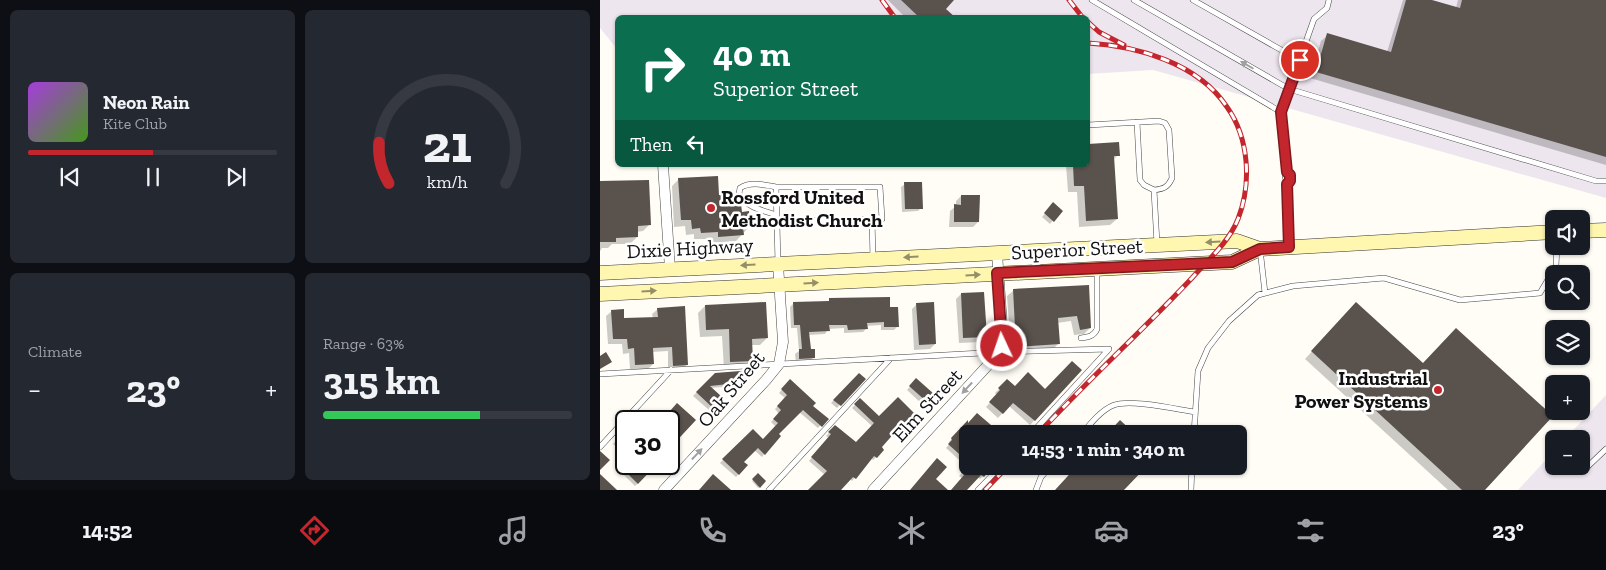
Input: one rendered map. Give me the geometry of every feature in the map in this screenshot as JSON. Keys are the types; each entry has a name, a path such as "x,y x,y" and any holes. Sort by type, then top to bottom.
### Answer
{"main road":[{"path":"1590,231 1606,230"},
{"name":"Superior Street","path":"600,294 1232,262 1260,249 1545,233"},
{"name":"Dixie Highway","path":"600,273 1237,241 1260,249"},
{"path":"1157,245 1157,265"}],"street":[{"path":"664,167 670,269"},
{"path":"997,253 1003,340 1000,352"},
{"name":"Oak Street","path":"664,490 779,364 782,342 778,264"},
{"name":"Elm Street","path":"873,490 1000,352"}],"lane":[{"path":"1092,0 1281,112"},
{"path":"1134,0 1289,89 1596,181 1606,181"},
{"path":"1193,0 1300,60"},
{"path":"1289,247 1287,184 1290,181 1290,175 1287,172 1281,112 1314,19 1327,8 1329,0"},
{"path":"1090,124 1159,121 1166,124 1169,130 1172,178 1169,185 1163,189 1154,190 1144,186 1140,180 1137,122"},
{"path":"753,184 776,187 880,187 882,219 777,218 749,205 738,194 740,188 745,185 753,184"},
{"path":"776,187 778,264"},
{"path":"1154,190 1157,245"},
{"path":"872,219 873,259"},
{"path":"1260,249 1265,293"},
{"path":"1194,425 1198,372 1208,348 1229,321 1258,295 1293,286 1384,278 1460,300 1540,293 1556,266 1557,255"},
{"path":"1081,338 1094,334 1097,329 1097,268"},
{"path":"600,374 1000,352 1109,349 1039,425"},
{"path":"769,490 891,358"},
{"path":"600,447 671,370"},
{"path":"1090,425 1098,416 1113,406 1128,403 1195,412"},
{"path":"1590,464 1606,449"},
{"path":"978,490 992,475"},
{"path":"1036,490 1043,475"},
{"path":"1190,490 1191,475"}],"shaded area":[{"path":"600,0 1606,0 1606,198 1153,70 1090,74 1090,15 615,15 615,47 600,28"},
{"path":"1606,395 1606,490 1518,490 1545,461 1545,475 1590,475 1590,430 1573,430 1583,420 1590,420 1590,412"}],"building":[{"path":"901,0 954,0 946,9 953,15 917,15"},
{"path":"1406,0 1432,0 1460,8 1462,0 1606,0 1606,157 1316,72 1327,33 1391,52"},
{"path":"1119,142 1120,156 1114,156 1118,219 1086,221 1084,186 1074,186 1073,167 1090,167 1090,144"},
{"name":"Rossford United Methodist Church","path":"718,176 719,195 724,194 725,205 741,204 742,212 749,211 750,227 743,228 744,235 718,237 718,232 701,233 700,228 692,229 691,220 681,220 678,178"},
{"path":"649,180 651,225 638,226 638,237 616,238 616,242 600,242 600,181"},
{"path":"904,182 922,182 923,209 905,209"},
{"path":"961,195 980,195 979,222 954,222 954,204 961,205"},
{"path":"1053,202 1063,211 1054,222 1044,213"},
{"path":"1089,285 1091,328 1080,330 1077,316 1058,318 1060,344 1016,347 1013,289"},
{"path":"984,292 987,337 963,338 961,293"},
{"path":"890,297 890,307 898,307 899,327 884,327 884,322 867,323 868,329 848,330 847,325 829,325 830,331 809,332 811,349 815,349 815,358 799,359 799,349 802,349 800,325 794,325 793,302 829,301 829,298"},
{"path":"766,302 768,338 752,339 753,361 730,362 729,329 706,330 705,305"},
{"path":"934,302 936,344 919,345 916,303"},
{"name":"Industrial Power Systems","path":"1356,302 1423,363 1456,328 1545,409 1545,420 1549,420 1485,490 1462,490 1311,351"},
{"path":"685,306 688,365 673,366 672,347 653,348 654,364 635,365 634,348 628,349 627,339 613,339 611,310 624,309 624,318 658,317 657,308"},
{"path":"606,352 612,362 600,369 600,356"},
{"path":"1072,361 1082,370 1035,421 1013,403 1003,414 989,402 1000,390 998,388 1007,379 1015,386 1028,372 1045,389"},
{"path":"753,370 754,377 738,378 738,383 710,386 722,397 713,408 696,392 715,373"},
{"path":"859,373 866,379 841,406 833,400"},
{"path":"916,378 934,394 927,402 909,386"},
{"path":"790,379 816,403 813,406 829,419 822,427 803,410 779,434 781,436 765,455 758,448 744,462 748,465 739,475 722,459 753,429 763,439 778,423 773,419 781,410 777,406 787,395 781,389"},
{"path":"898,397 916,415 907,425 904,422 882,447 884,450 877,458 874,456 856,479 853,477 841,490 808,490 827,471 811,457 831,434 828,432 835,425 856,442 874,423 854,404 860,398 879,416"},
{"path":"677,403 696,420 680,437 680,410 671,410"},
{"path":"977,413 991,425 963,425 968,420 968,423"},
{"path":"1120,420 1125,425 1115,425"},
{"path":"959,430 959,454 948,444 952,440 951,438"},
{"path":"600,451 610,460 600,470"},
{"path":"937,458 947,467 936,479 948,490 910,490"},
{"path":"758,473 766,481 760,488 752,479"},
{"path":"600,474 617,490 600,490"},
{"path":"713,474 731,490 699,490"},
{"path":"629,475 647,475 638,484"},
{"path":"964,475 981,475 967,490 951,490"},
{"path":"1069,475 1138,475 1124,490 1055,490"}],"railway":[{"path":"882,0 893,15"},
{"path":"1069,0 1081,15"},
{"path":"1090,24 1099,32 1124,45"},
{"path":"1047,425 1218,250 1238,219 1245,191 1246,161 1240,133 1227,107 1215,92 1183,68 1165,60 1126,48 1090,43"},
{"path":"985,490 999,475"}],"place":[{"name":"Rossford United Methodist Church","path":"711,208"},
{"name":"Industrial Power Systems","path":"1438,390"}],"route":[{"path":"1002,346 997,273 1232,262 1260,249 1289,247 1287,184 1290,181 1290,175 1287,172 1281,112 1300,60"}]}
